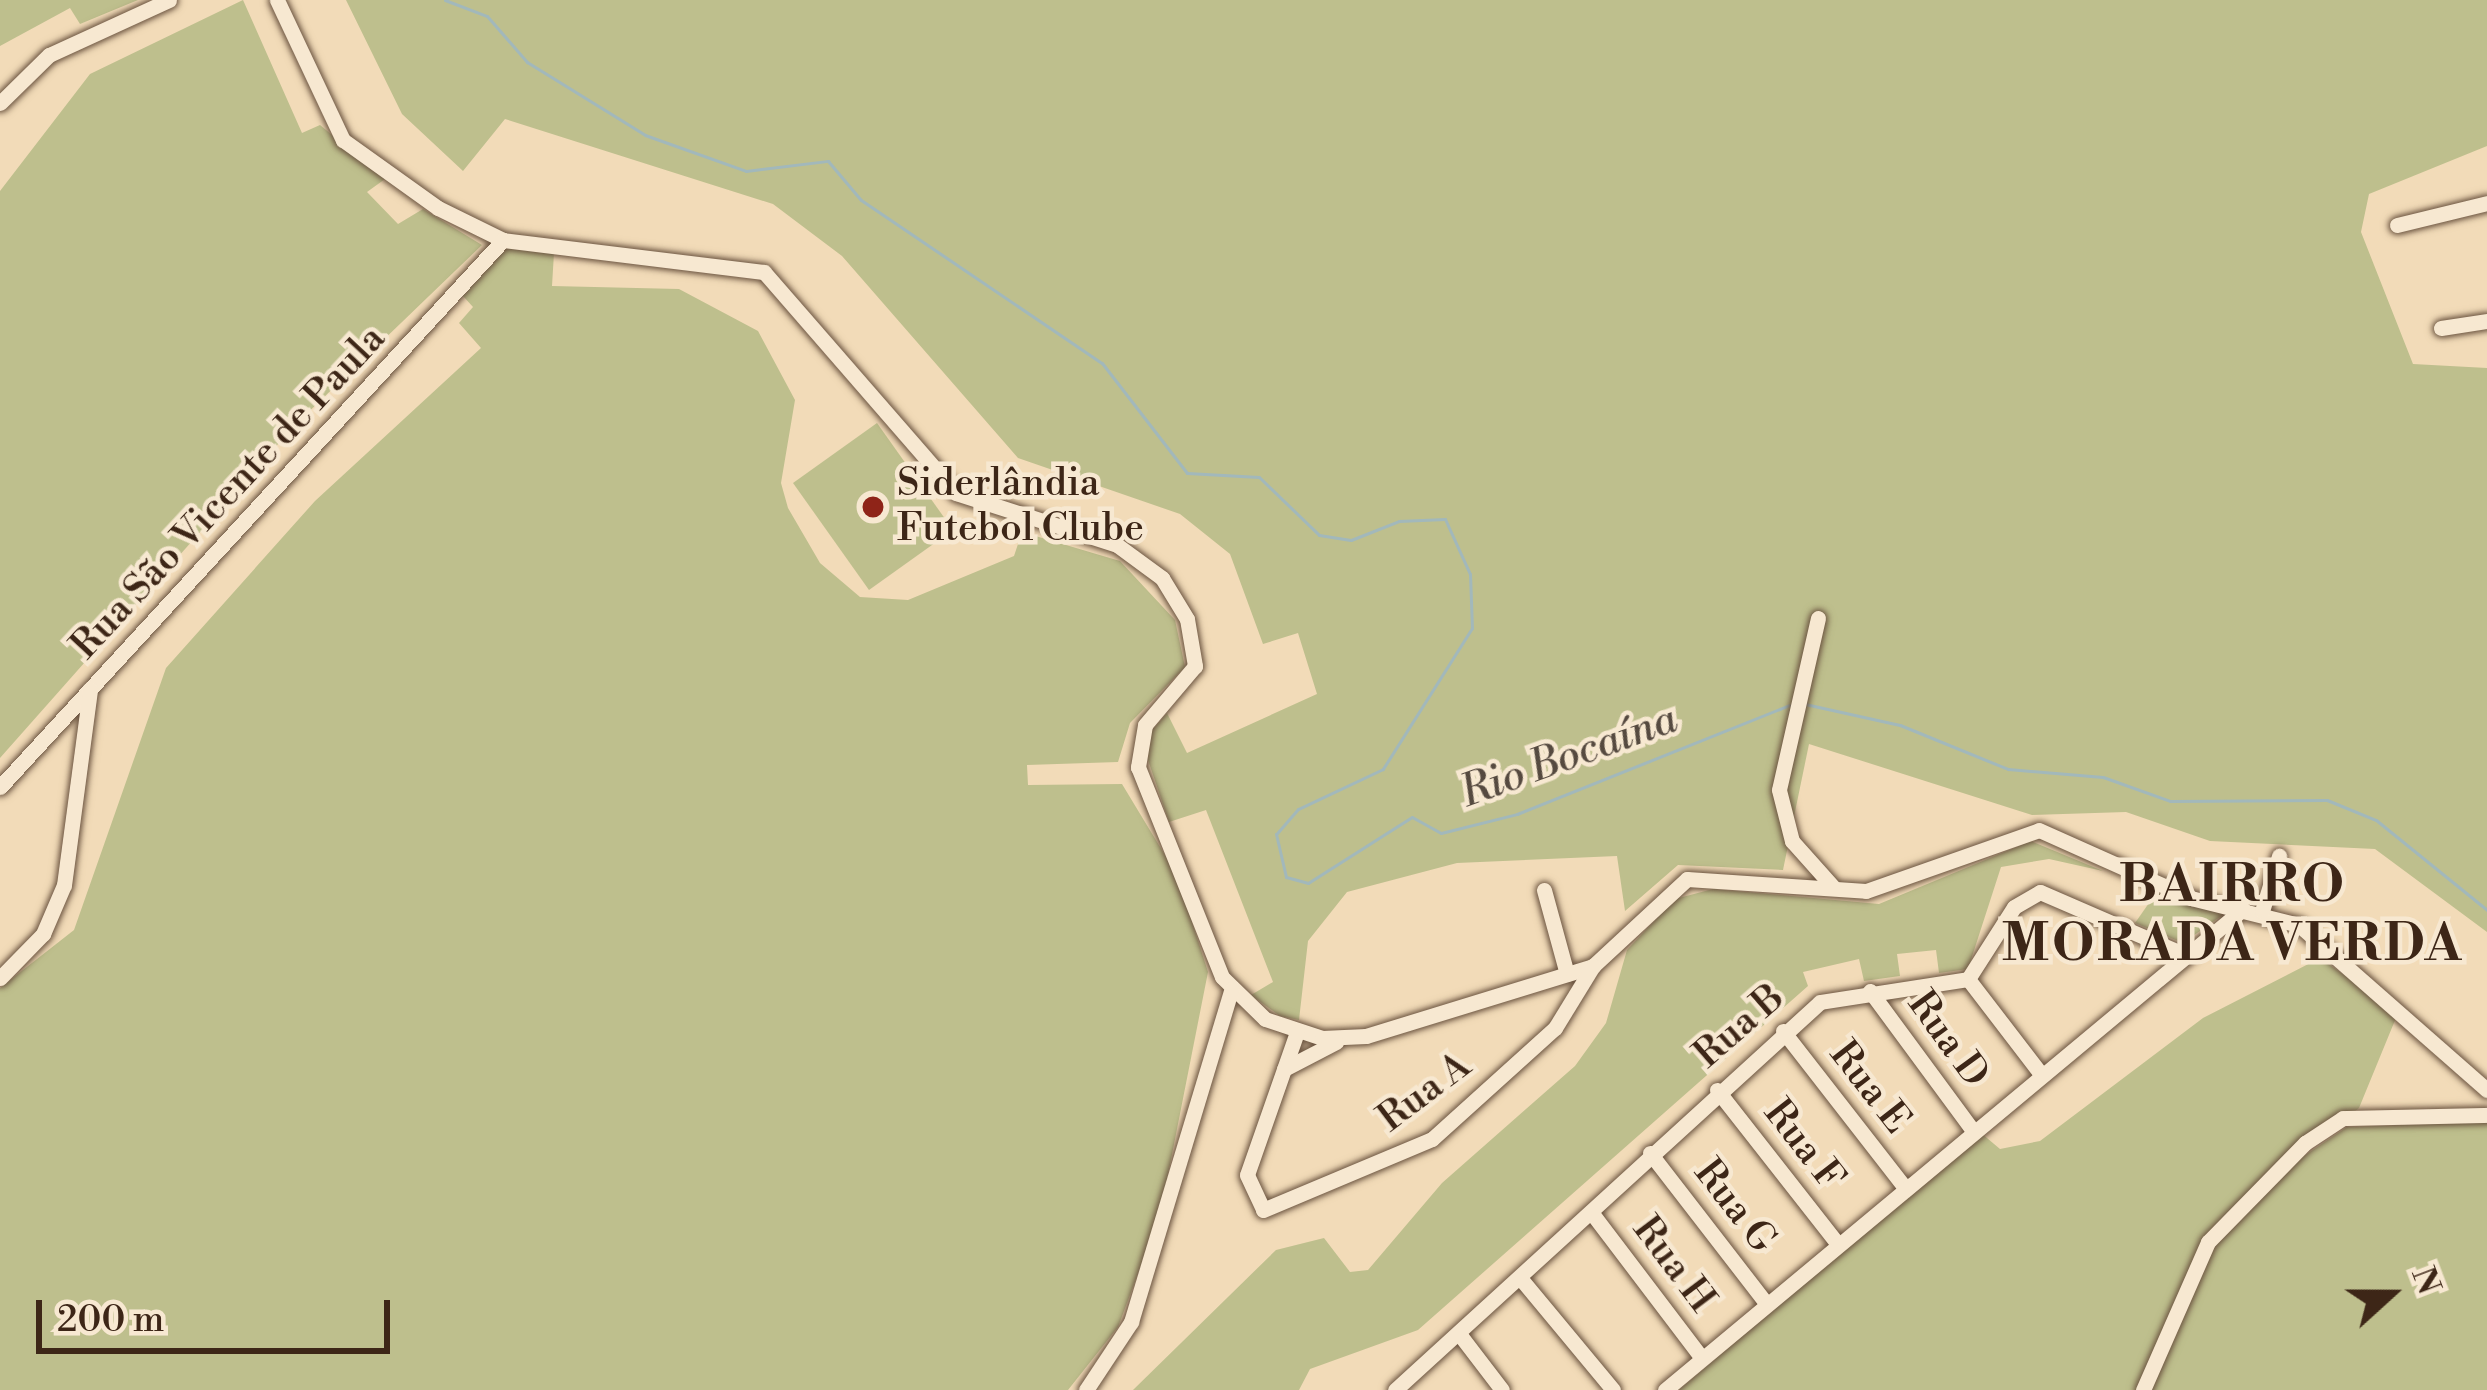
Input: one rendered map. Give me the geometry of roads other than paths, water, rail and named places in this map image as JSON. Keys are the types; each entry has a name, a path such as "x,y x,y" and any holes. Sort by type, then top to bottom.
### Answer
{"street":[{"path":"0,103 49,55 169,0"},
{"path":"277,0 343,140 502,240 764,272 956,493 1117,545 1153,569 1187,620 1195,666 1145,725 1136,758 1231,990 1297,1032 1349,1039"},
{"path":"2397,225 2487,203"},
{"name":"Rua São Vicente de Paula","path":"0,788 502,240"},
{"path":"2441,328 2487,321"},
{"path":"1819,618 1779,767 1784,820 1834,888"},
{"path":"0,978 43,934 64,885 90,689"},
{"path":"1281,1071 1349,1039 1593,966 1687,879 1834,888 1890,886 2039,830 2243,909 2262,911 2350,961 2487,1090"},
{"path":"2262,911 2279,856"},
{"path":"1544,890 1567,974"},
{"path":"2040,1073 1968,979 2014,907 2040,892 2183,954"},
{"path":"1665,1390 1971,1128 2243,909"},
{"name":"Rua A","path":"1281,1071 1247,1175 1254,1205 1277,1209 1432,1139 1566,1010 1593,966"},
{"name":"Rua B","path":"1395,1390 1522,1279 1717,1090 1820,1002 1968,979"},
{"path":"1546,980 1566,1010"},
{"path":"1086,1390 1131,1322 1231,990"},
{"name":"Rua D","path":"1870,991 1971,1128"},
{"name":"Rua E","path":"1783,1031 1903,1185"},
{"path":"1281,1071 1297,1032"},
{"name":"Rua F","path":"1717,1090 1836,1242"},
{"path":"2143,1390 2229,1217 2334,1121 2487,1115"},
{"name":"Rua G","path":"1650,1154 1765,1302"},
{"name":"Rua H","path":"1591,1212 1702,1358"},
{"path":"1522,1279 1613,1390"},
{"path":"1460,1335 1502,1390"}],"waterway":[{"name":"Rio Bocaína","path":"445,0 487,16 527,62 645,135 746,171 828,161 861,200 1102,363 1187,473 1259,477 1319,535 1351,540 1399,521 1445,519 1470,574 1472,628 1383,769 1298,809 1276,834 1286,877 1308,883 1412,817 1441,833 1517,814 1789,705"},
{"name":"Rio Bocaína","path":"1805,704 1900,725 2008,769 2103,777 2170,801 2327,800 2376,820 2487,910"}],"place":[{"name":"Siderlândia Futebol Clube","path":"873,507"}],"district":[{"name":"BAIRRO MORADA VERDA","path":"2233,916"}]}
